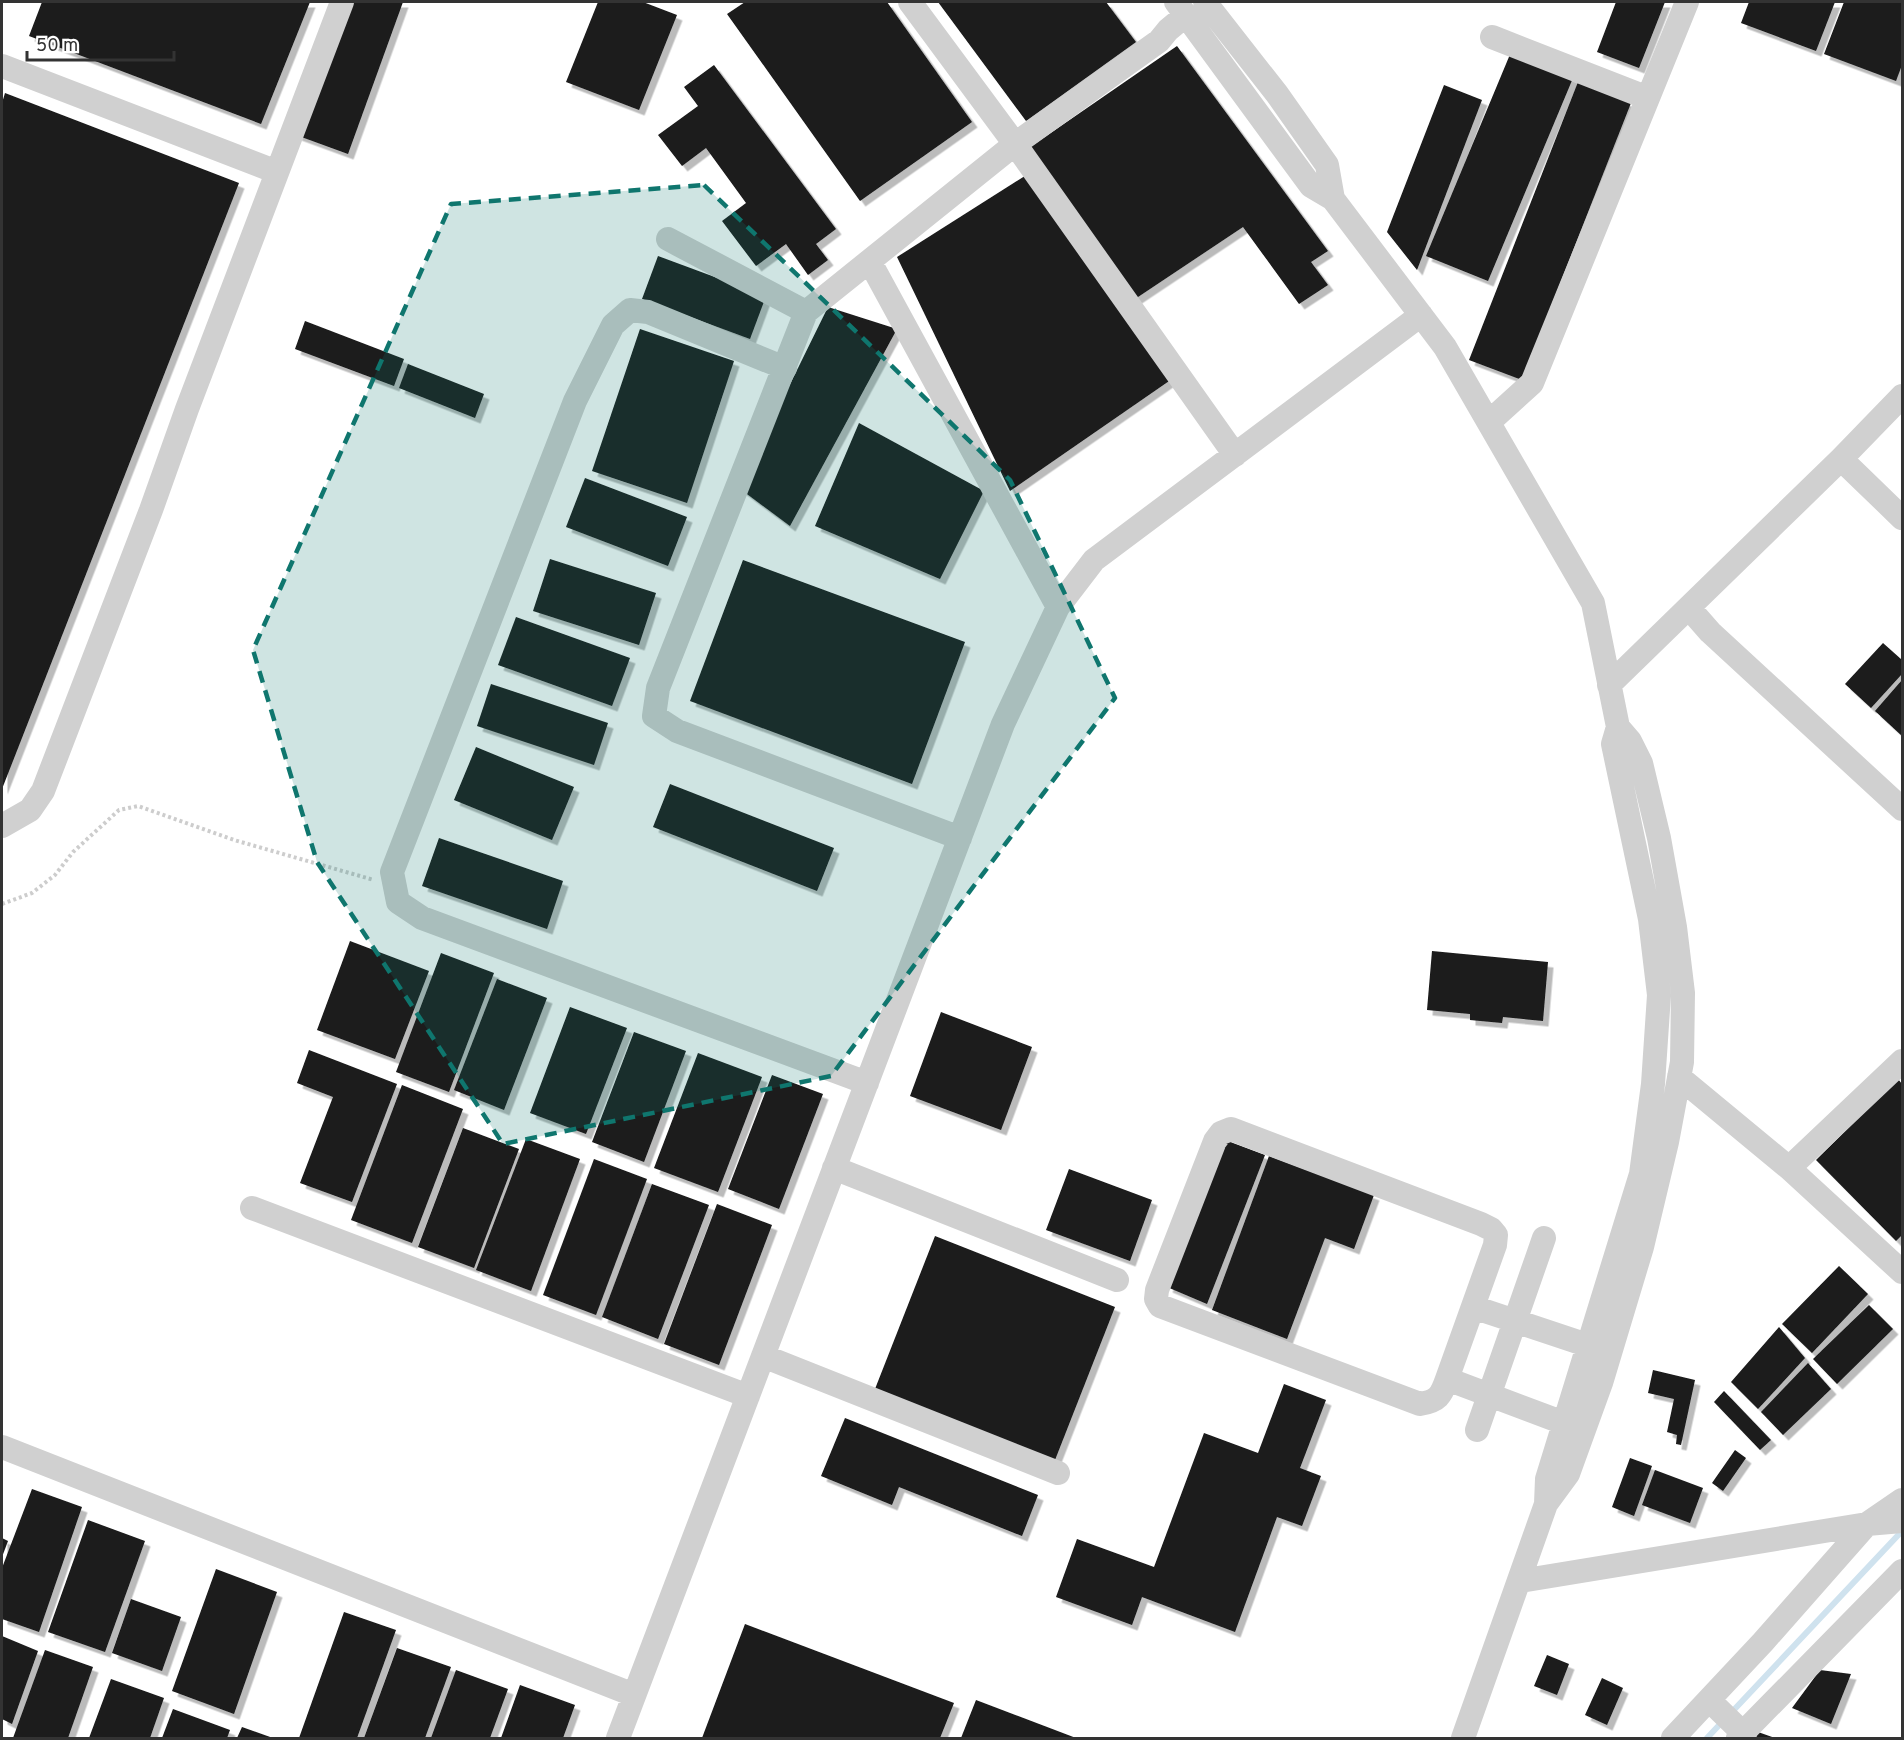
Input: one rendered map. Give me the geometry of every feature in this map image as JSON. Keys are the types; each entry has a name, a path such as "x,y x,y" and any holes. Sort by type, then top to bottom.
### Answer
{"street":[{"path":"2,826 30,810 43,791 342,2"},
{"path":"910,2 1015,144 1235,454"},
{"path":"1489,422 1532,383 1687,2"},
{"path":"960,838 677,730 654,716 658,688 806,312 1015,144 1159,41 1189,6 1277,94 1327,165 1333,198 1445,347 1593,603 1618,728 1613,744 1650,919 1659,995 1653,1084 1641,1174 1547,1479 1546,1504 1463,1738"},
{"path":"1492,37 1648,98"},
{"path":"2,66 276,172"},
{"path":"668,239 806,312"},
{"path":"870,262 1058,608"},
{"path":"785,368 648,312 630,310 613,325 574,401 392,872 398,902 422,918 867,1083"},
{"path":"618,1738 1003,724 1058,608 1094,560 1421,315"},
{"path":"1609,685 1902,396"},
{"path":"1840,459 1902,518"},
{"path":"1689,608 1710,632 1902,809"},
{"path":"1546,1504 1569,1474 1601,1383 1642,1247 1682,1062 1683,993 1673,916 1659,838 1641,763 1630,741 1618,728"},
{"path":"1790,1168 1902,1061"},
{"path":"1679,1077 1790,1168 1902,1272"},
{"path":"1231,1129 1491,1229 1496,1235 1495,1245 1473,1307 1442,1394 1430,1403 1420,1404 1160,1306 1156,1299 1157,1290 1215,1141 1221,1133 1231,1129"},
{"path":"834,1168 1117,1280"},
{"path":"252,1208 748,1396"},
{"path":"1477,1430 1544,1238"},
{"path":"1473,1307 1587,1345"},
{"path":"763,1356 1058,1473"},
{"path":"1447,1379 1564,1422"},
{"path":"2,1447 634,1695"},
{"path":"1728,1722 1867,1524 1902,1500"},
{"path":"1520,1581 1897,1521"},
{"path":"1673,1738 1728,1722 1902,1571"}],"path":[{"path":"2,904 32,893 55,875 73,852 119,810 138,806 234,840 395,886"}],"highlighted area":[{"path":"704,185 1010,480 1115,698 831,1076 503,1144 317,862 253,650 451,204"}],"building":[{"path":"42,2 310,2 261,124 29,36"},
{"path":"345,2 403,2 348,154 296,135"},
{"path":"598,2 643,2 677,15 639,110 566,82"},
{"path":"745,2 887,2 972,122 860,201 727,14"},
{"path":"938,2 1106,2 1136,42 1026,121"},
{"path":"1616,2 1665,2 1639,68 1597,52"},
{"path":"1749,2 1835,2 1816,51 1741,23"},
{"path":"1844,2 1902,2 1902,65 1896,81 1824,54"},
{"path":"1177,46 1328,251 1311,262 1328,285 1299,304 1243,227 1132,301 1026,150"},
{"path":"1511,52 1573,78 1488,281 1426,256"},
{"path":"714,65 836,229 816,244 828,260 808,275 786,244 756,266 722,221 746,203 706,148 682,166 658,135 698,106 684,87"},
{"path":"1578,82 1631,103 1522,380 1469,360"},
{"path":"1444,85 1482,100 1417,270 1387,232"},
{"path":"5,93 239,183 2,789 2,103"},
{"path":"1028,174 1172,379 1010,491 897,257"},
{"path":"658,256 766,296 750,339 642,299"},
{"path":"828,307 897,329 790,526 739,488"},
{"path":"305,321 404,359 394,386 295,349"},
{"path":"640,329 734,361 687,503 592,471"},
{"path":"408,364 484,394 475,418 399,388"},
{"path":"859,423 984,491 940,579 815,526"},
{"path":"585,478 687,517 668,566 566,527"},
{"path":"550,559 656,593 639,645 533,611"},
{"path":"743,560 965,642 912,784 690,701"},
{"path":"516,617 630,658 612,706 498,665"},
{"path":"1883,643 1902,660 1902,674 1871,708 1845,684"},
{"path":"1902,680 1902,736 1875,711"},
{"path":"491,684 608,723 594,765 477,726"},
{"path":"476,747 574,787 552,840 454,800"},
{"path":"670,784 834,848 817,891 653,827"},
{"path":"439,838 563,881 547,929 422,886"},
{"path":"350,941 429,971 395,1059 317,1030"},
{"path":"1432,951 1548,962 1543,1021 1503,1017 1502,1023 1470,1020 1470,1014 1427,1010"},
{"path":"441,953 494,973 449,1092 396,1072"},
{"path":"497,979 547,998 504,1110 454,1090"},
{"path":"570,1007 627,1028 586,1134 530,1113"},
{"path":"941,1012 1032,1047 1001,1130 910,1096"},
{"path":"634,1032 686,1051 644,1162 592,1142"},
{"path":"309,1050 397,1084 352,1202 300,1183 333,1097 297,1083"},
{"path":"698,1053 762,1077 718,1192 654,1168"},
{"path":"772,1075 823,1094 779,1209 728,1189"},
{"path":"1898,1079 1902,1084 1902,1235 1896,1241 1816,1160"},
{"path":"402,1085 463,1109 412,1243 351,1220"},
{"path":"463,1128 519,1149 474,1268 418,1247"},
{"path":"526,1139 580,1159 531,1291 476,1270"},
{"path":"1225,1140 1265,1155 1207,1304 1167,1287"},
{"path":"1269,1156 1374,1195 1354,1249 1325,1238 1287,1339 1212,1310"},
{"path":"594,1159 647,1179 596,1315 543,1295"},
{"path":"1069,1169 1152,1200 1130,1261 1046,1230"},
{"path":"652,1184 709,1205 658,1339 602,1317"},
{"path":"717,1204 772,1225 719,1365 664,1344"},
{"path":"935,1236 1115,1307 1055,1460 875,1389"},
{"path":"1839,1266 1868,1294 1812,1353 1782,1324"},
{"path":"1869,1305 1893,1329 1837,1384 1813,1359"},
{"path":"1779,1327 1805,1358 1758,1409 1731,1382"},
{"path":"1808,1363 1831,1389 1783,1435 1761,1412"},
{"path":"1653,1370 1695,1380 1681,1445 1676,1444 1677,1435 1667,1432 1674,1399 1648,1393"},
{"path":"1284,1384 1326,1400 1300,1468 1321,1476 1302,1526 1277,1517 1235,1632 1142,1597 1132,1625 1056,1597 1077,1539 1154,1567 1204,1433 1258,1453"},
{"path":"1724,1391 1771,1440 1760,1450 1714,1402"},
{"path":"845,1418 1038,1495 1022,1536 899,1487 892,1505 821,1476"},
{"path":"1735,1450 1746,1458 1723,1491 1712,1483"},
{"path":"1630,1458 1652,1466 1634,1516 1612,1507"},
{"path":"1655,1470 1703,1488 1690,1523 1642,1505"},
{"path":"32,1489 82,1507 39,1632 2,1619 2,1568"},
{"path":"88,1520 145,1541 105,1652 48,1632"},
{"path":"2,1538 8,1541 2,1557"},
{"path":"216,1569 277,1592 234,1714 172,1691"},
{"path":"131,1599 181,1617 162,1671 112,1653"},
{"path":"344,1612 396,1630 357,1738 299,1738"},
{"path":"745,1624 954,1703 940,1738 702,1738"},
{"path":"2,1636 38,1651 12,1724 2,1719"},
{"path":"397,1648 451,1667 425,1738 364,1738"},
{"path":"45,1650 93,1667 68,1738 13,1738"},
{"path":"1547,1655 1569,1664 1557,1695 1534,1686"},
{"path":"456,1670 508,1689 490,1738 431,1738"},
{"path":"1820,1670 1851,1674 1831,1724 1792,1708"},
{"path":"1602,1678 1623,1688 1607,1725 1585,1715"},
{"path":"111,1679 164,1698 150,1738 89,1738"},
{"path":"520,1685 575,1705 563,1738 501,1738"},
{"path":"976,1700 1076,1738 961,1738"},
{"path":"173,1709 230,1730 227,1738 162,1738"},
{"path":"242,1727 273,1738 237,1738"},
{"path":"1758,1732 1775,1738 1756,1738"}],"waterway":[{"path":"1730,1714 1902,1531"},
{"path":"1707,1738 1723,1721"}]}
